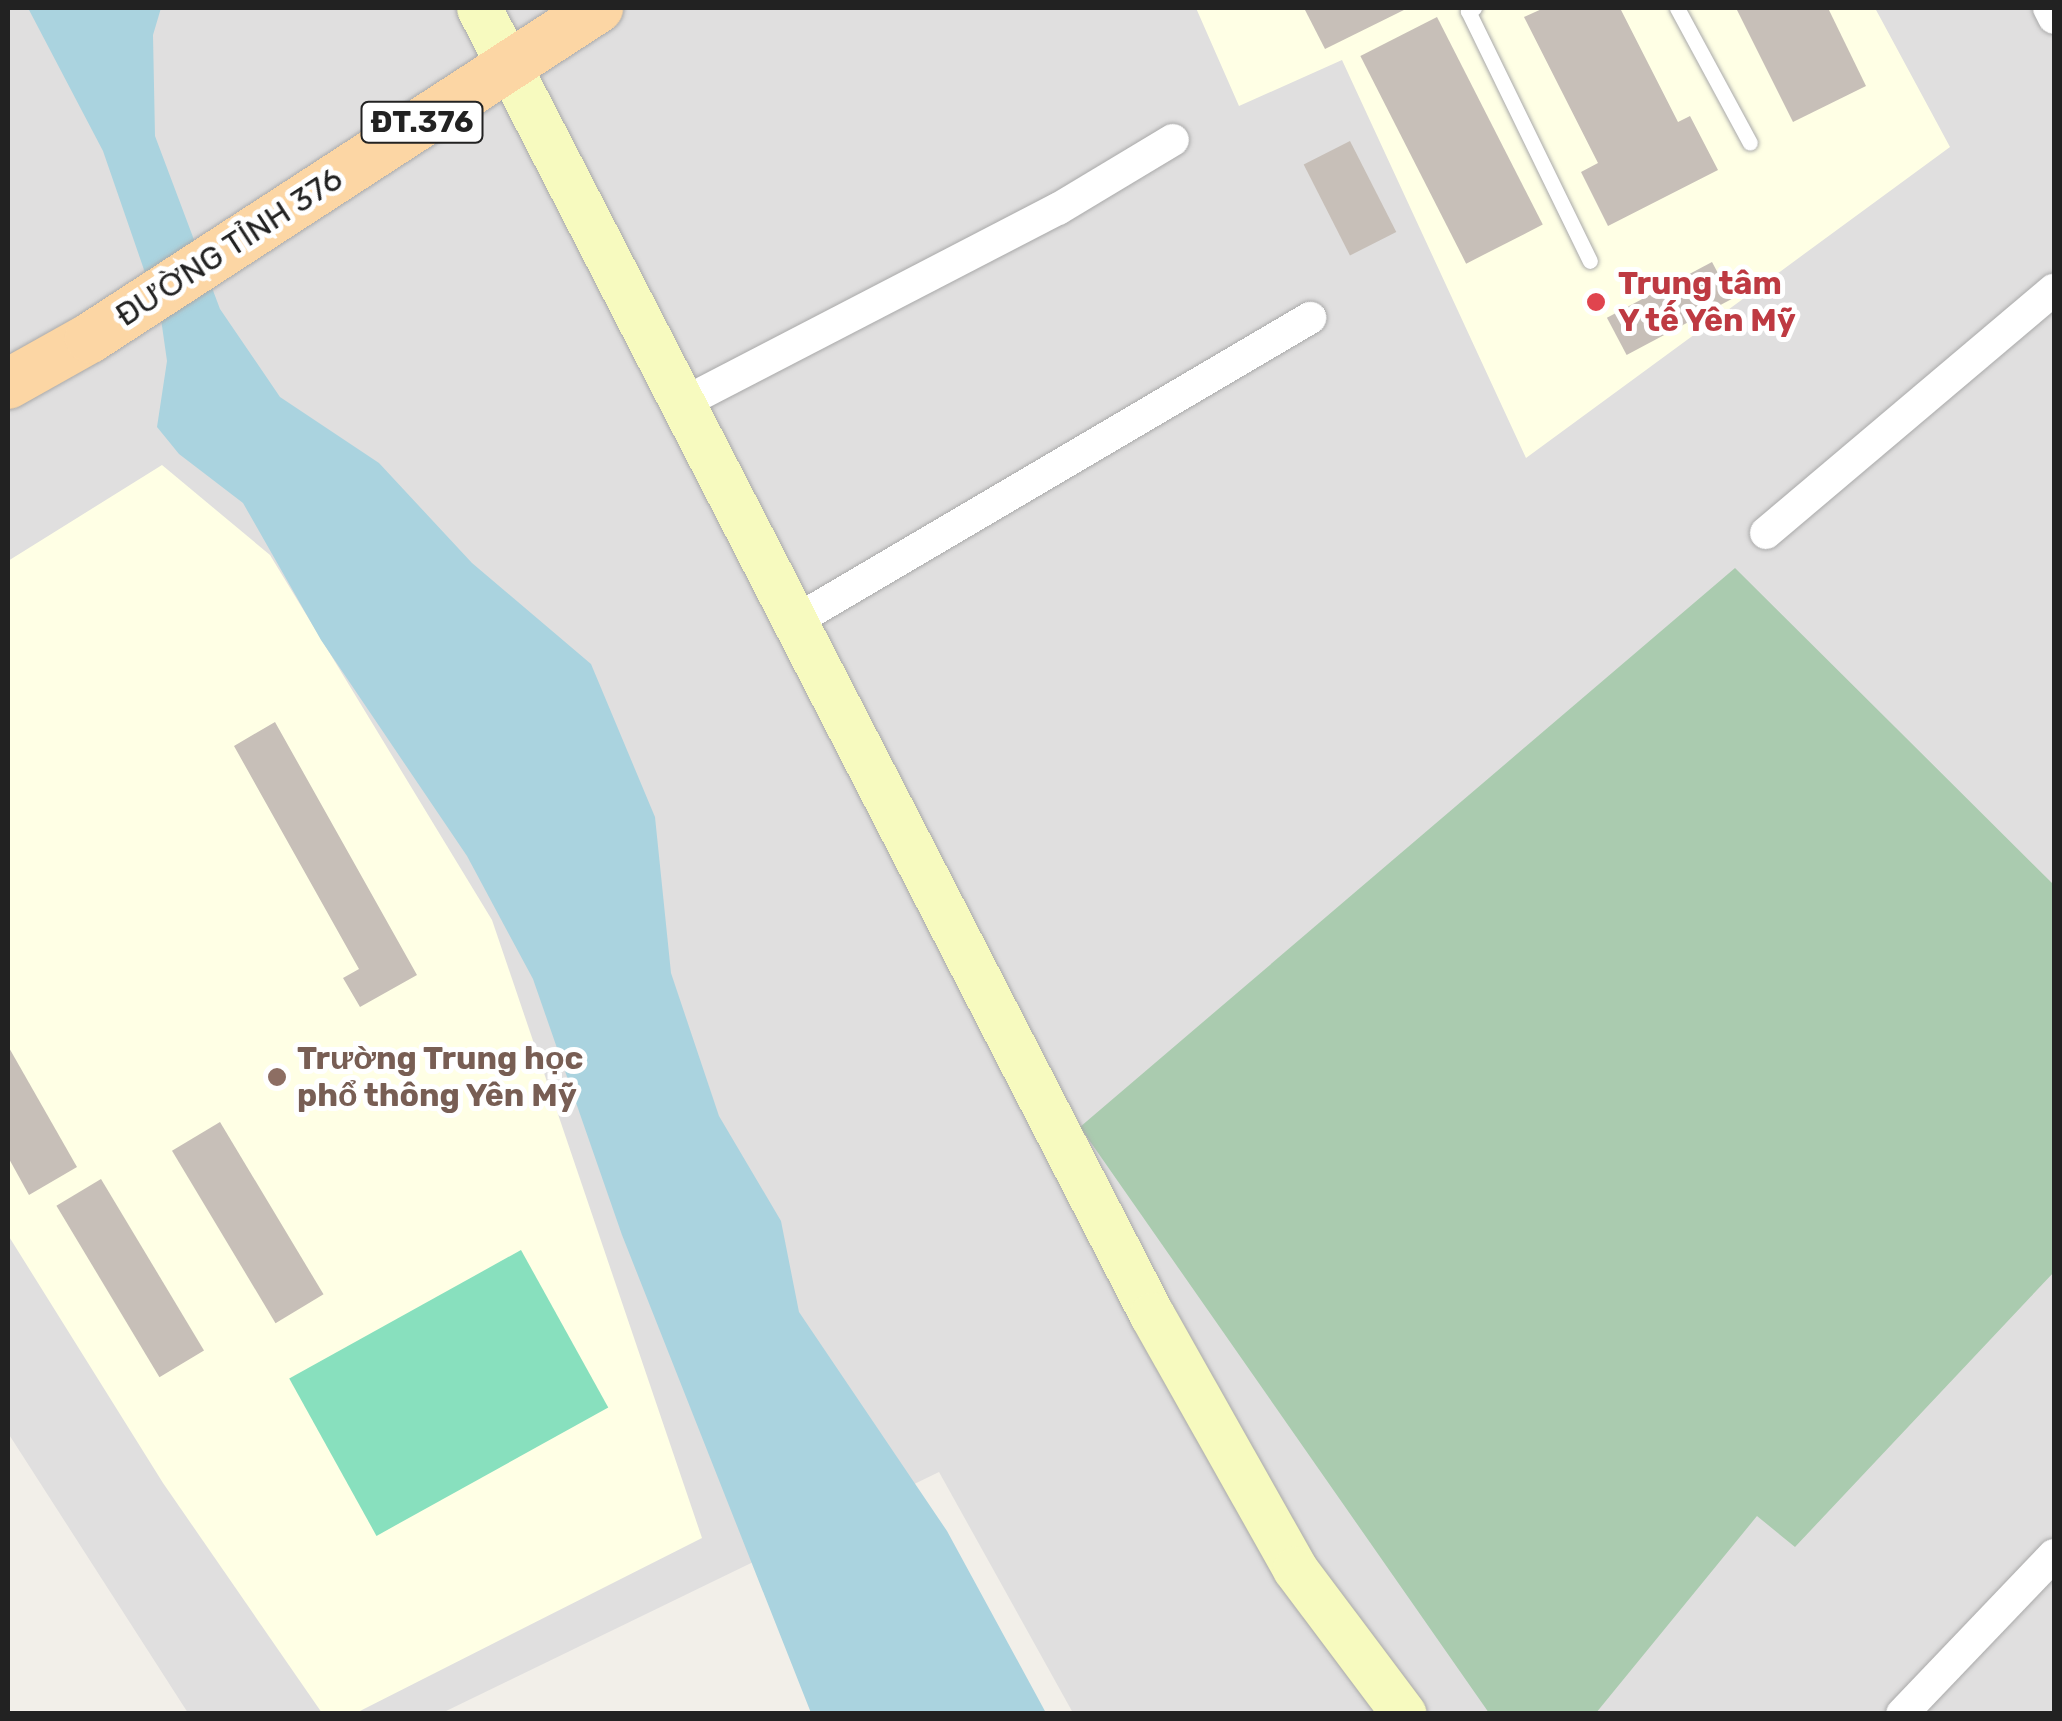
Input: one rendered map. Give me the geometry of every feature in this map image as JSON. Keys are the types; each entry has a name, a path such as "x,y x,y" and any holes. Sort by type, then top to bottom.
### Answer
{"main road":[{"path":"479,8 1152,1315 1296,1569 1404,1714"},
{"name":"ĐƯỜNG TỈNH 376","path":"8,384 90,338 598,8"}],"street":[{"path":"2049,8 2054,18"},
{"path":"683,403 1058,209 1173,140"},
{"path":"1766,533 2054,290"},
{"path":"795,621 1310,318"},
{"path":"1902,1714 2054,1555"}],"lane":[{"path":"1474,8 1468,11 1590,261"},
{"path":"1677,8 1750,143"}],"shaded area":[{"path":"8,8 2054,8 2054,1713 1073,1713 939,1472 442,1713 188,1713 8,1433"},
{"name":"Trung tâm Y tế Yên Mỹ","path":"1196,8 1875,8 1950,147 1526,458 1342,60 1239,106"},
{"name":"Trường Trung học phổ thông Yên Mỹ","path":"162,465 270,555 492,920 702,1538 356,1713 322,1713 163,1483 8,1235 8,561"},
{"path":"1735,568 2054,885 2054,1272 1795,1547 1757,1516 1596,1713 1489,1713 1080,1127"}],"green space":[{"path":"521,1250 608,1407 376,1536 289,1378"}],"water":[{"path":"28,8 161,8 153,35 155,136 220,309 280,397 379,463 472,563 591,664 655,817 671,973 719,1116 781,1221 799,1312 947,1531 1046,1713 811,1713 622,1235 533,979 467,856 321,640 243,503 179,454 157,427 167,361 161,319 103,151"}],"building":[{"path":"1304,8 1408,8 1325,49"},
{"path":"1544,8 1620,8 1678,122 1690,116 1718,170 1608,226 1581,172 1598,163 1524,17"},
{"path":"1736,8 1828,8 1866,86 1793,122"},
{"path":"1437,17 1543,225 1466,264 1360,56"},
{"path":"1350,141 1396,232 1350,255 1304,165"},
{"path":"1712,262 1732,299 1627,355 1607,318"},
{"path":"275,722 417,975 360,1007 343,978 359,969 234,746"},
{"path":"8,1046 77,1167 29,1195 8,1157"},
{"path":"220,1122 324,1294 276,1323 172,1151"},
{"path":"101,1179 204,1350 159,1377 56,1206"}],"place":[{"name":"Trung tâm Y tế Yên Mỹ","path":"1596,302"},
{"name":"Trường Trung học phổ thông Yên Mỹ","path":"277,1077"}]}
